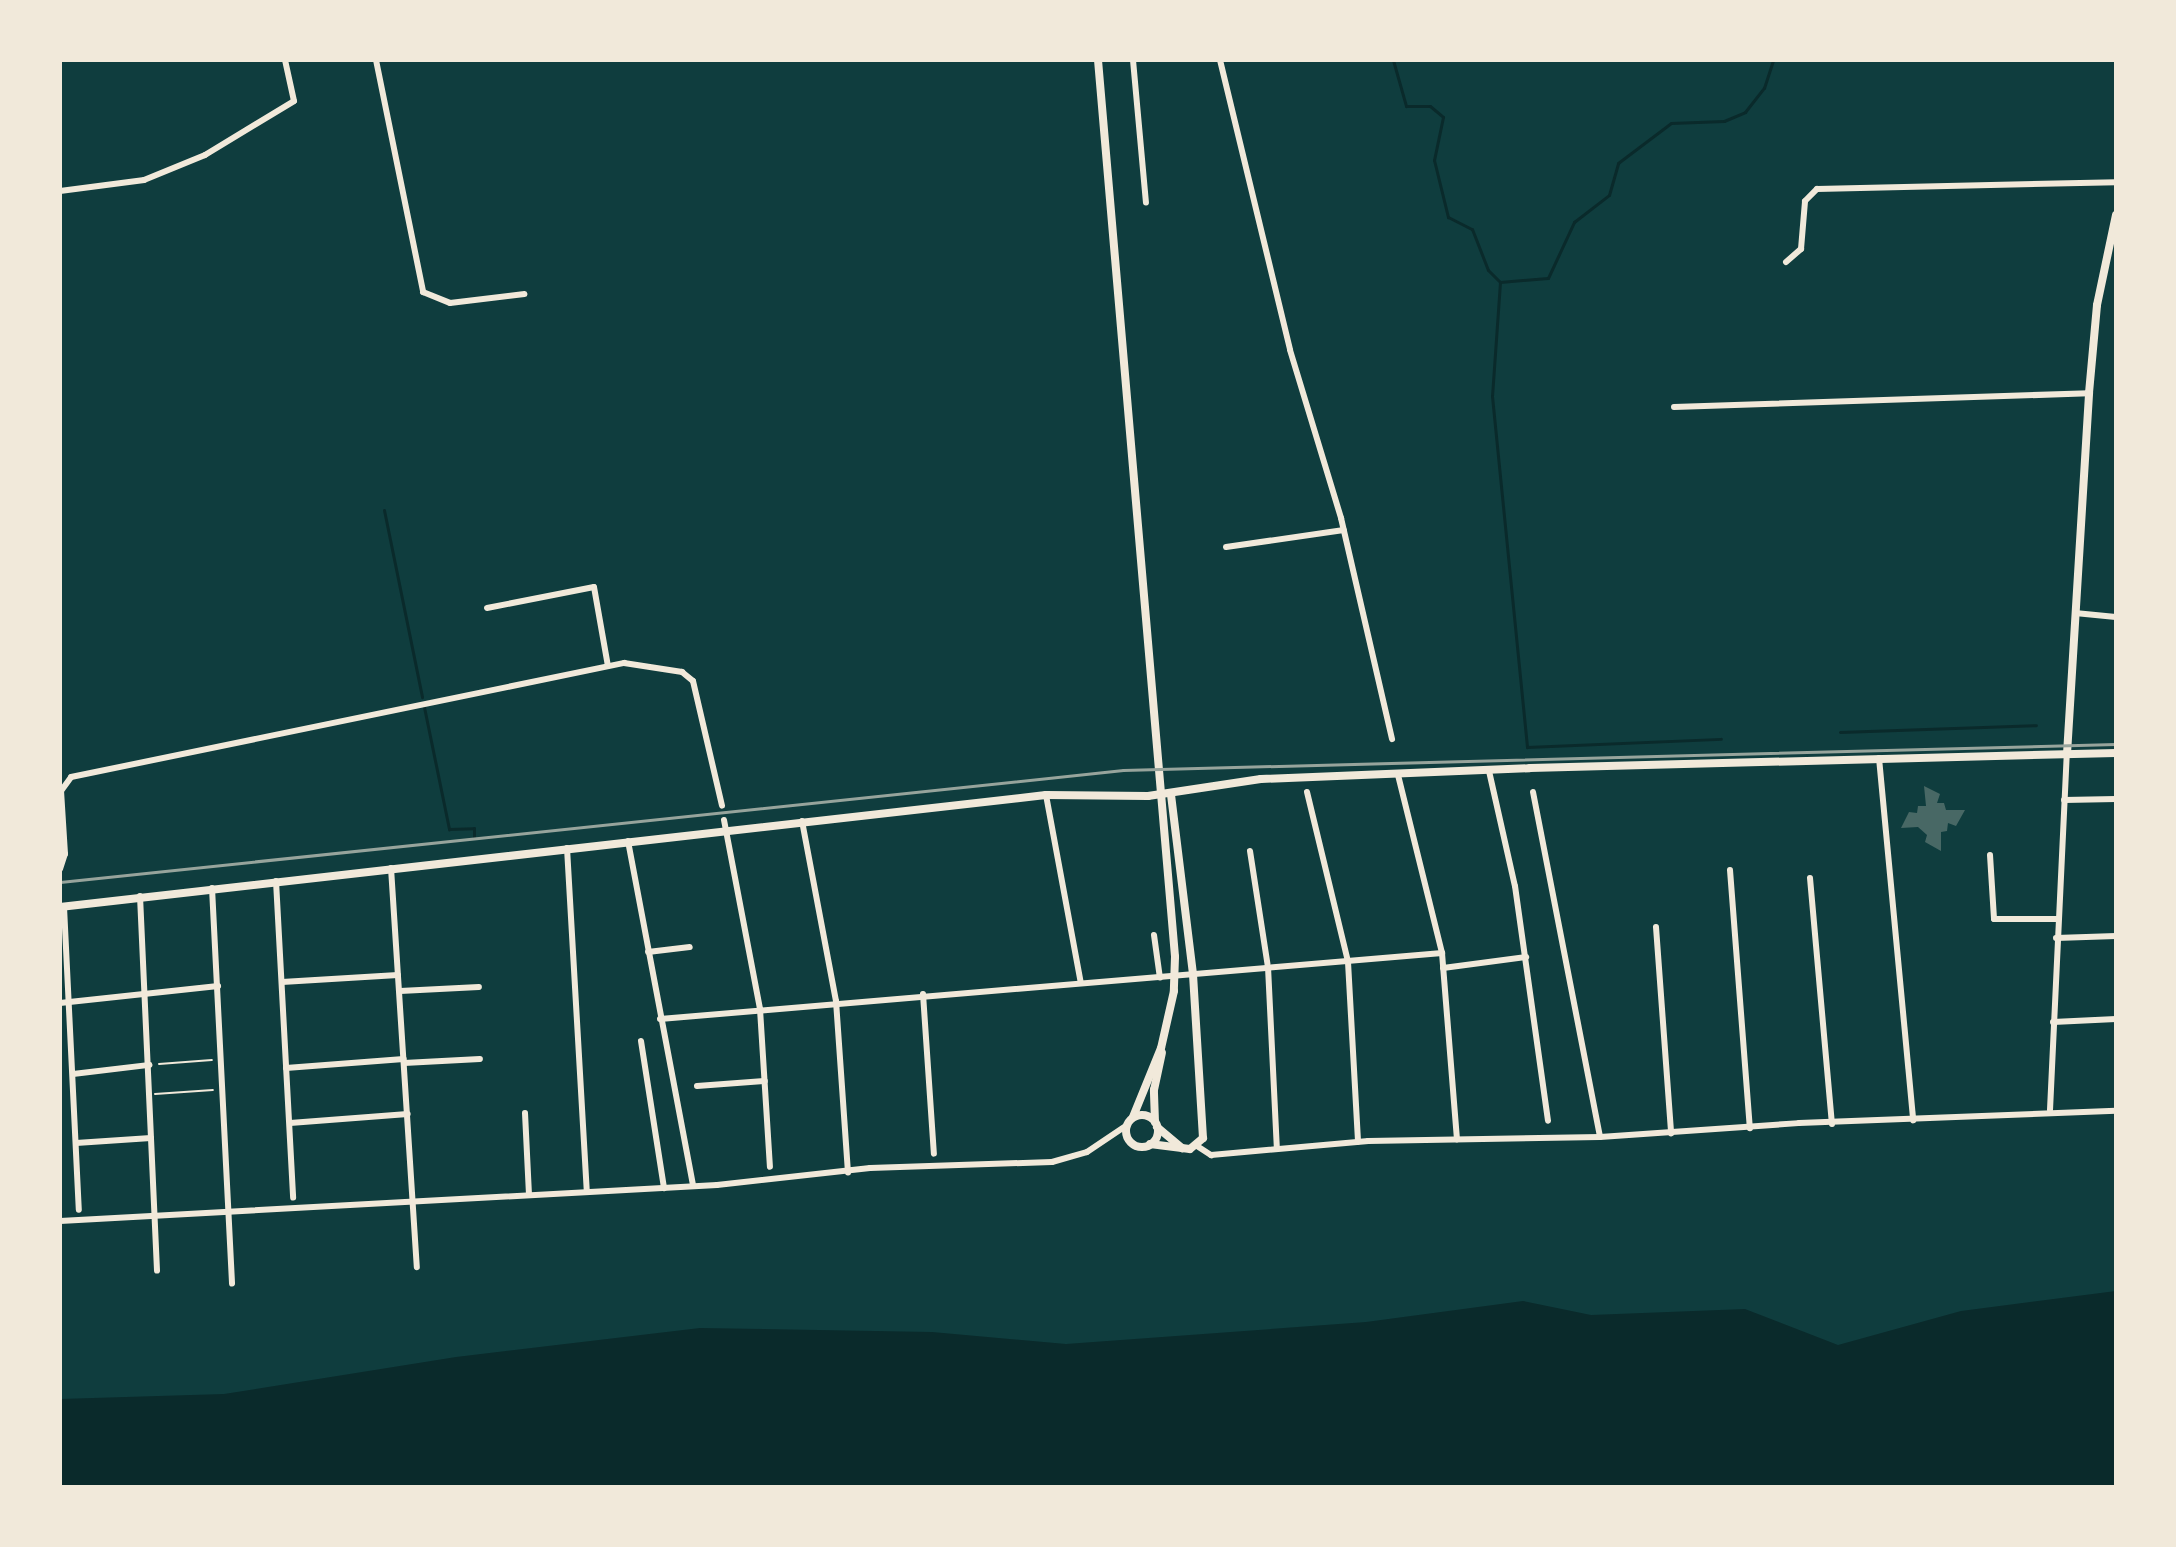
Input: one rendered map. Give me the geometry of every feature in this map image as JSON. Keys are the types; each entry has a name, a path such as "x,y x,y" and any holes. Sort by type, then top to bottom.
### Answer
{"street":[{"path":"60,191 144,180 205,155 294,101 285,60"},
{"path":"376,60 423,292 450,303 524,294"},
{"path":"1098,60 1175,957 1166,1028 1161,1048 1130,1121 1132,1143 1183,1148 1197,1146 1211,1155 1358,1142 1600,1137 2050,1110 2116,1111"},
{"path":"1133,60 1146,202"},
{"path":"1220,60 1290,350 1344,530 1392,739"},
{"path":"1786,262 1801,249 1804,206 1817,189 2116,182"},
{"path":"2050,1110 2056,938 2089,393 2097,305 2116,215"},
{"path":"1674,407 2089,393"},
{"path":"1226,547 1344,530"},
{"path":"487,608 594,587 608,666"},
{"path":"2075,613 2116,617"},
{"path":"60,869 65,854 61,791 71,777 608,666 643,664 682,672 695,688 722,806"},
{"path":"79,1210 73,1074 64,1003 62,907 1046,795 1171,794 1261,779 2116,753"},
{"path":"1879,758 1913,1120"},
{"path":"1489,771 1526,957 1548,1121"},
{"path":"1398,775 1442,953 1457,1139"},
{"path":"1307,792 1348,962 1358,1142"},
{"path":"1533,792 1600,1137"},
{"path":"1171,794 1193,974 1203,1138 1197,1146"},
{"path":"1046,795 1081,983"},
{"path":"2064,800 2116,799"},
{"path":"724,820 760,1009 770,1167"},
{"path":"802,821 836,1001 848,1173"},
{"path":"628,841 693,1186"},
{"path":"567,848 587,1190"},
{"path":"1250,851 1268,967 1277,1149"},
{"path":"1990,855 1994,919 2058,919"},
{"path":"391,868 417,1267"},
{"path":"1730,870 1750,1128"},
{"path":"1810,878 1832,1124"},
{"path":"276,881 293,1198"},
{"path":"212,888 232,1283"},
{"path":"140,896 157,1271"},
{"path":"1656,927 1671,1133"},
{"path":"1154,935 1160,978"},
{"path":"2056,938 2116,936"},
{"path":"648,952 690,947"},
{"path":"660,1019 836,1001 1160,978 1442,953"},
{"path":"1443,968 1526,957"},
{"path":"282,982 398,975"},
{"path":"64,1003 218,986"},
{"path":"400,991 479,987"},
{"path":"923,994 934,1154"},
{"path":"2053,1022 2116,1019"},
{"path":"641,1041 664,1188"},
{"path":"1150,1144 1156,1125 1161,1048"},
{"path":"286,1068 480,1059"},
{"path":"73,1074 149,1065"},
{"path":"697,1086 765,1081"},
{"path":"525,1113 529,1195"},
{"path":"290,1123 408,1114"},
{"path":"60,1221 664,1188 1064,1160 1087,1152 1130,1121 1148,1116 1183,1148"},
{"path":"76,1143 151,1138"}],"path":[{"path":"149,1065 221,1059"},
{"path":"150,1094 223,1089"}],"water":[{"path":"2116,1291 2116,1487 60,1487 60,1399 224,1394 456,1357 700,1328 932,1332 1066,1344 1366,1322 1523,1301 1591,1315 1745,1309 1838,1345 1961,1311"}],"building":[{"path":"1924,786 1940,794 1937,803 1944,803 1946,810 1965,810 1956,826 1948,823 1947,831 1941,832 1941,851 1925,842 1927,835 1918,827 1901,828 1909,812 1917,813 1918,806 1926,806"}],"waterway":[{"path":"1393,60 1406,106 1430,106 1443,117 1434,160 1448,217 1472,229 1488,270 1500,282"},
{"path":"1500,282 1548,278 1574,222 1609,195 1618,163 1671,123 1724,121 1745,112 1764,88 1773,60"},
{"path":"1500,282 1492,396 1527,747 1721,739"},
{"path":"384,510 422,697"},
{"path":"424,707 449,829 474,828 474,837"},
{"path":"1840,732 2036,725"}],"railway":[{"path":"60,882 1123,770 2116,744"}]}
